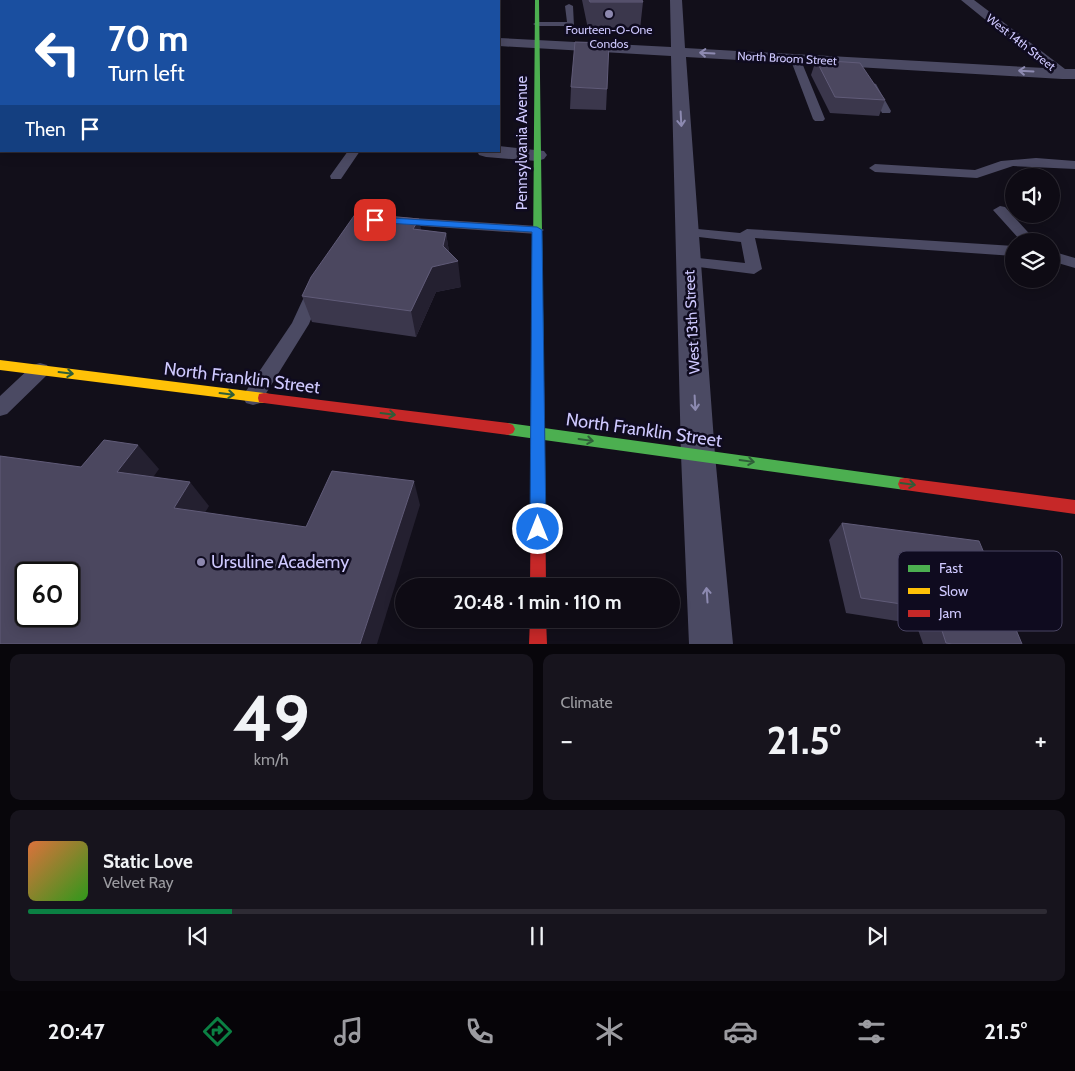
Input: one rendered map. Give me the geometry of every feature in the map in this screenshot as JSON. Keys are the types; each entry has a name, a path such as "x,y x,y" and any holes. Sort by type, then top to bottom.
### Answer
{"main road":[{"name":"Pennsylvania Avenue","path":"537,0 538,578"},
{"name":"North Franklin Street","path":"0,365 538,433 1075,506"},
{"path":"538,628 538,644"}],"street":[{"name":"West 13th Street","path":"676,0 698,455 711,644"},
{"name":"West 14th Street","path":"968,0 1075,85"},
{"name":"North Broom Street","path":"500,42 795,58 862,70 1075,74"},
{"path":"499,152 537,155"}],"lane":[{"path":"537,24 571,24 569,3"},
{"path":"795,58 819,119"},
{"path":"862,70 886,111"},
{"path":"336,176 353,152"},
{"path":"875,168 977,174 989,167 1009,162 1075,165"},
{"path":"1000,210 1022,233"},
{"path":"384,220 537,230"},
{"path":"687,232 747,238"},
{"path":"689,262 754,269 747,233 1005,250"},
{"path":"1060,259 1075,263"},
{"path":"253,397 300,324 310,301 325,278"},
{"path":"0,408 40,370"}],"building":[{"path":"589,0 642,0 643,2 590,2"},
{"path":"575,42 609,43 607,89 571,87"},
{"path":"816,60 860,63 885,100 835,97"},
{"path":"356,213 419,219 413,229 446,233 443,246 458,261 432,267 411,311 302,296 311,277"},
{"name":"Ursuline Academy","path":"104,440 138,445 117,472 190,482 174,508 306,527 332,471 414,481 360,644 0,644 0,456 81,467"},
{"path":"842,523 979,541 983,551 898,551 898,604 861,598"},
{"path":"942,631 1017,631 1022,644 952,644 946,643"}],"traffic: fast":[{"path":"537,0 538,385"},
{"path":"508,429 905,484"}],"traffic: slow":[{"path":"0,365 264,398"}],"traffic: jam":[{"path":"538,385 538,578"},
{"path":"264,398 508,429"},
{"path":"905,484 1075,507"},
{"path":"538,628 538,644"}],"place":[{"name":"Fourteen-O-One Condos","path":"609,14"},
{"name":"Ursuline Academy","path":"201,562"}],"route":[{"path":"375,220 537,230 538,529"}]}
